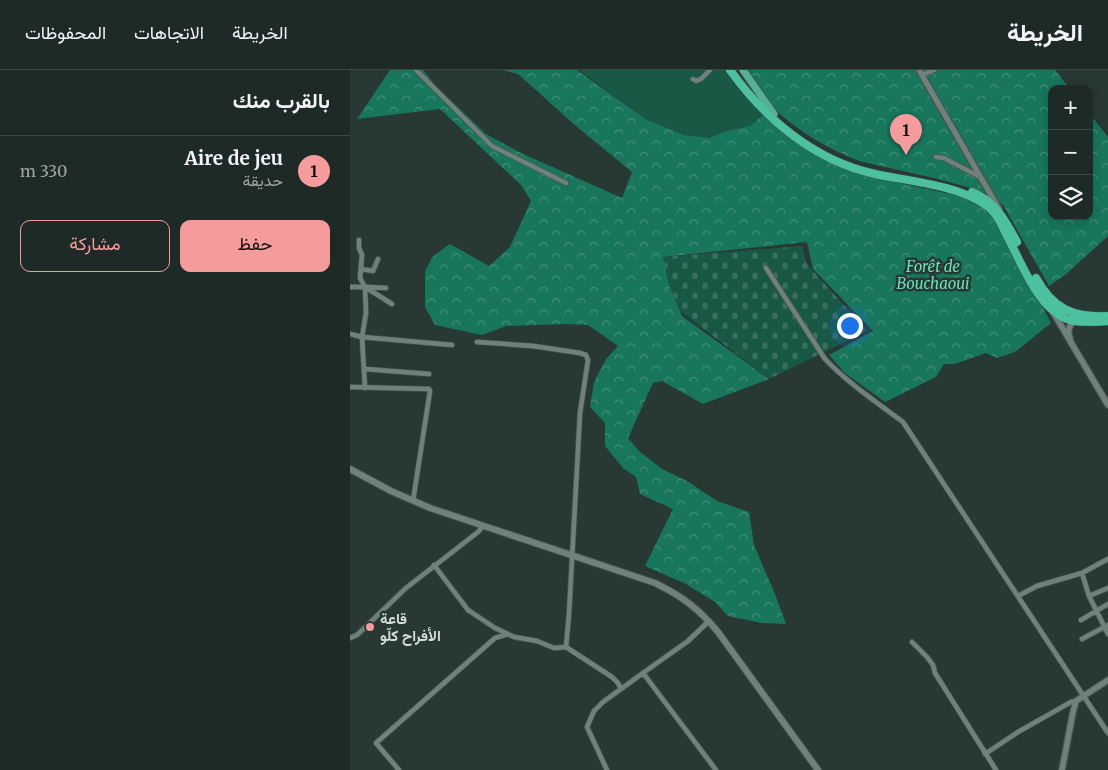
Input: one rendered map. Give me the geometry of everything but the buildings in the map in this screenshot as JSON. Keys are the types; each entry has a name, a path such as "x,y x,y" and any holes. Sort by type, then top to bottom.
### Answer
{"highway":[{"path":"733,70 757,104 779,125 842,164 861,170 938,186 966,195 990,208 1000,222 1036,290 1050,309 1063,318 1076,321 1108,321"},
{"path":"733,70 774,114 804,137 849,161 868,168 929,180 974,193 989,201 1001,213 1038,282 1059,308 1086,316 1108,316"}],"main road":[{"path":"743,70 774,114"},
{"path":"350,470 413,501 655,583 686,600 709,621 818,770"}],"street":[{"path":"416,70 492,146 566,183"},
{"path":"693,79 696,81 701,79 710,70"},
{"path":"934,70 920,73 1001,213"},
{"path":"936,158 944,158 981,178"},
{"path":"359,240 362,255 360,278 365,287 366,313 362,337 365,388"},
{"path":"361,269 373,271 378,259"},
{"path":"766,268 825,359 860,390 903,422 1108,734"},
{"path":"350,287 386,288"},
{"path":"365,287 392,304"},
{"path":"1050,309 1108,405"},
{"path":"1072,344 1069,331 1071,324 1076,321"},
{"path":"351,335 452,345"},
{"path":"477,342 580,352 586,355 588,360 580,413 573,556 566,647"},
{"path":"365,368 429,374"},
{"path":"350,387 415,388 430,391 413,501"},
{"path":"350,638 358,635 406,588 478,532 483,526"},
{"path":"1018,596 1037,586 1082,573 1108,559"},
{"path":"434,565 468,610 495,628 514,637 537,641 554,648 566,647 612,677 621,689"},
{"path":"1082,573 1096,611 1106,626 1108,634"},
{"path":"1090,596 1108,588"},
{"path":"1081,620 1108,604"},
{"path":"607,770 587,727 594,711 602,702 688,641 709,621"},
{"path":"1082,639 1106,626"},
{"path":"399,770 376,742 495,638 508,634"},
{"path":"912,642 933,666 935,673 996,770"},
{"path":"643,673 716,770"},
{"path":"985,754 1025,728 1076,701 1108,680"},
{"path":"1062,770 1076,701"}],"green space":[{"name":"Forêt de Bouchaoui","path":"390,70 423,70 436,86 486,134 521,153 622,198 632,172 576,126 518,74 502,70 577,70 647,120 684,135 709,138 727,131 750,126 764,114 786,134 831,162 858,174 969,198 982,203 993,215 1005,234 1051,323 1015,352 997,358 986,353 955,364 944,364 936,377 885,402 845,373 829,355 873,331 813,269 807,242 663,257 669,285 682,316 769,379 703,404 662,381 653,383 628,438 639,451 662,469 687,481 717,501 749,512 754,545 786,624 762,623 728,616 715,602 686,584 645,566 673,509 640,494 636,477 623,468 605,446 605,423 590,407 594,382 606,359 618,346 588,325 506,326 482,335 435,325 425,307 425,272 432,257 450,244 489,266 510,247 531,201 521,185 440,109 357,119"},
{"path":"579,70 726,70 743,94 764,114 750,126 727,131 709,138 684,135 647,120"},
{"path":"748,70 1055,70 1067,85 1048,85 1048,220 1093,220 1093,118 1108,137 1108,236 1065,275 1049,286 1003,205 984,193 967,187 863,162 828,147 783,116 763,95"},
{"path":"802,246 807,264 867,331 769,379 680,311 669,285 663,257"}],"place":[{"name":"Aire de jeu","path":"906,155"},
{"name":"قاعة الأفراح كلّو","path":"370,627"}]}
